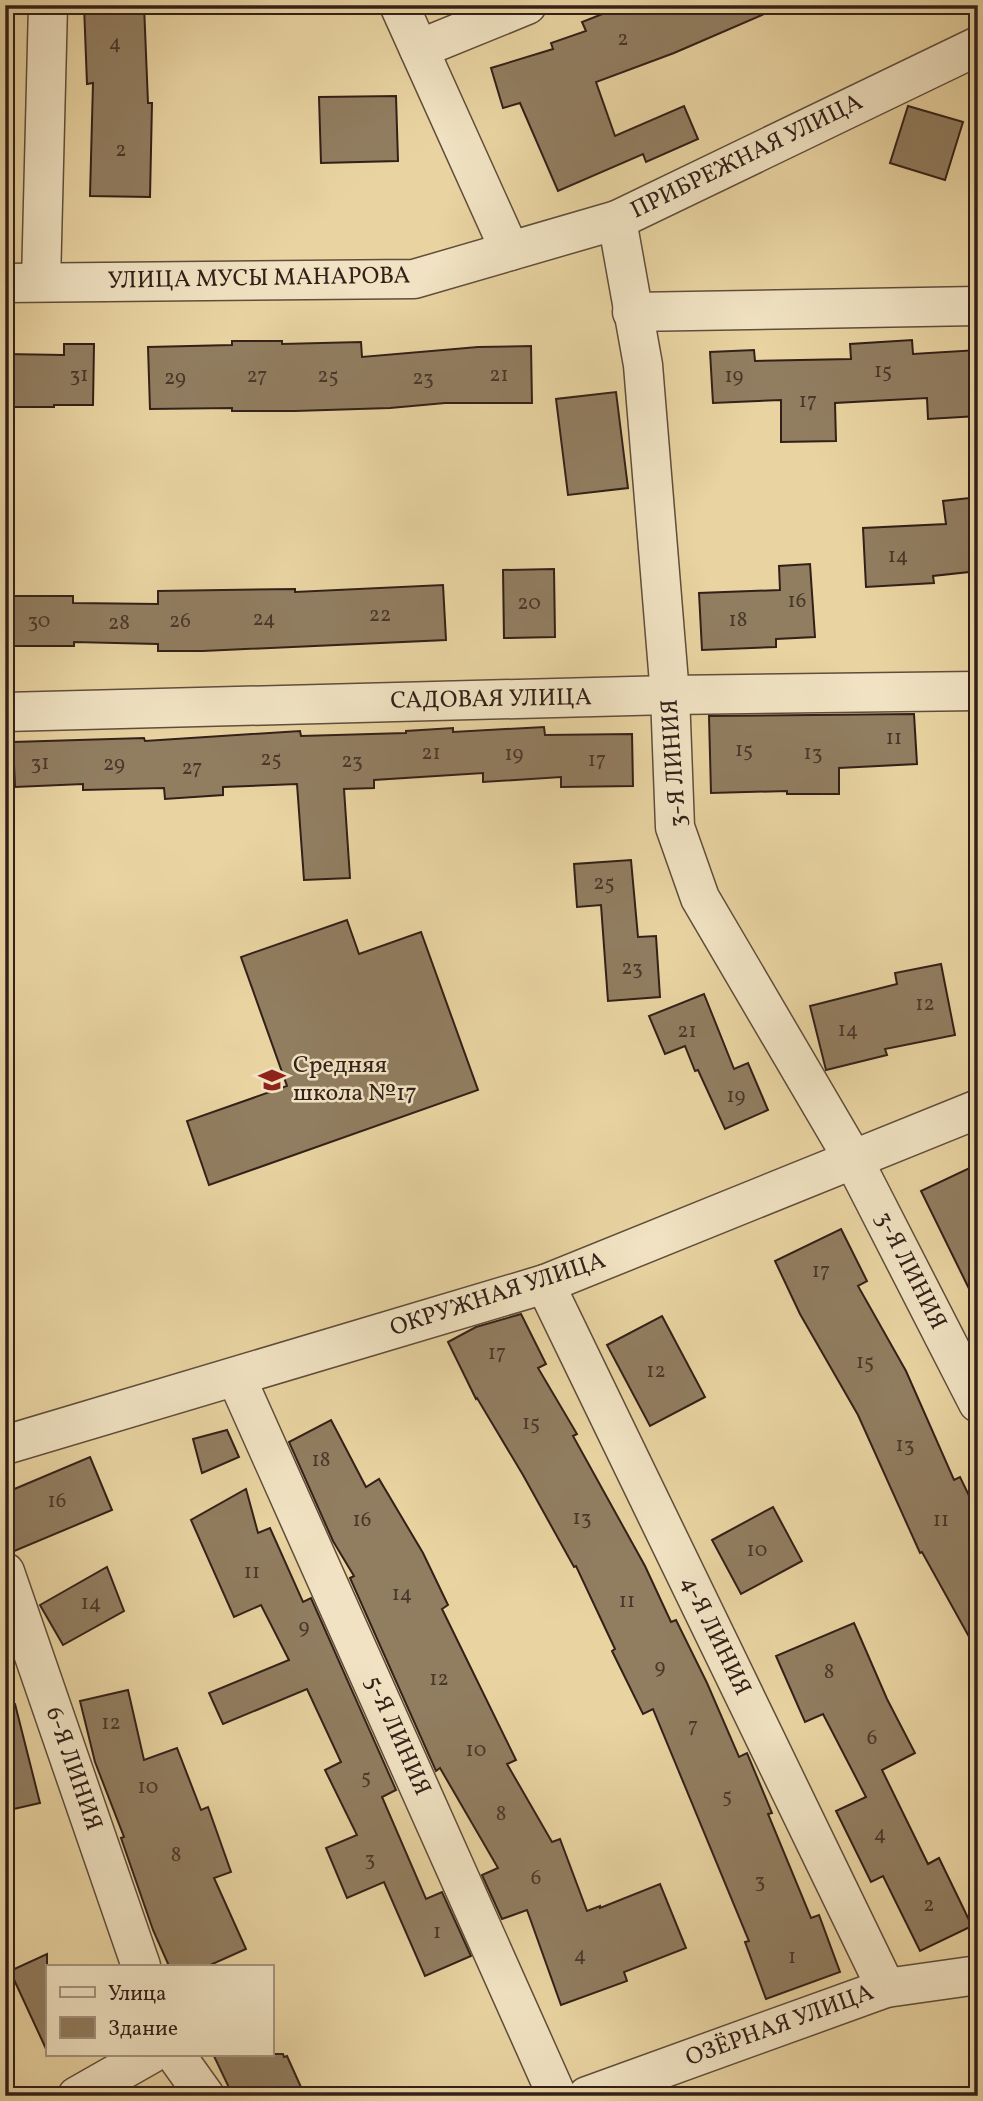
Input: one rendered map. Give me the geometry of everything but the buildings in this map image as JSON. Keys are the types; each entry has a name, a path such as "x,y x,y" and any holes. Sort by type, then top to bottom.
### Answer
{"street":[{"path":"23,283 48,5"},
{"path":"399,5 510,251"},
{"path":"419,49 527,5"},
{"name":"ПРИБРЕЖНАЯ УЛИЦА","path":"510,251 617,220 978,46"},
{"name":"3-Я ЛИНИЯ","path":"617,220 643,365 670,695 675,827 700,898 853,1159 978,1403"},
{"name":"УЛИЦА МУСЫ МАНАРОВА","path":"23,283 414,279 510,251"},
{"path":"632,312 978,306"},
{"name":"САДОВАЯ УЛИЦА","path":"5,712 670,695 978,691"},
{"name":"ОКРУЖНАЯ УЛИЦА","path":"5,1445 545,1284 978,1109"},
{"name":"4-Я ЛИНИЯ","path":"545,1284 886,1988"},
{"name":"5-Я ЛИНИЯ","path":"236,1377 557,2096"},
{"name":"6-Я ЛИНИЯ","path":"5,1572 141,1965"},
{"name":"ОЗЁРНАЯ УЛИЦА","path":"587,2096 886,1988 978,1975"},
{"path":"77,2096 147,2056"},
{"path":"176,2056 205,2096"}],"place":[{"name":"Средняя школа №17","path":"272,1080"}]}
